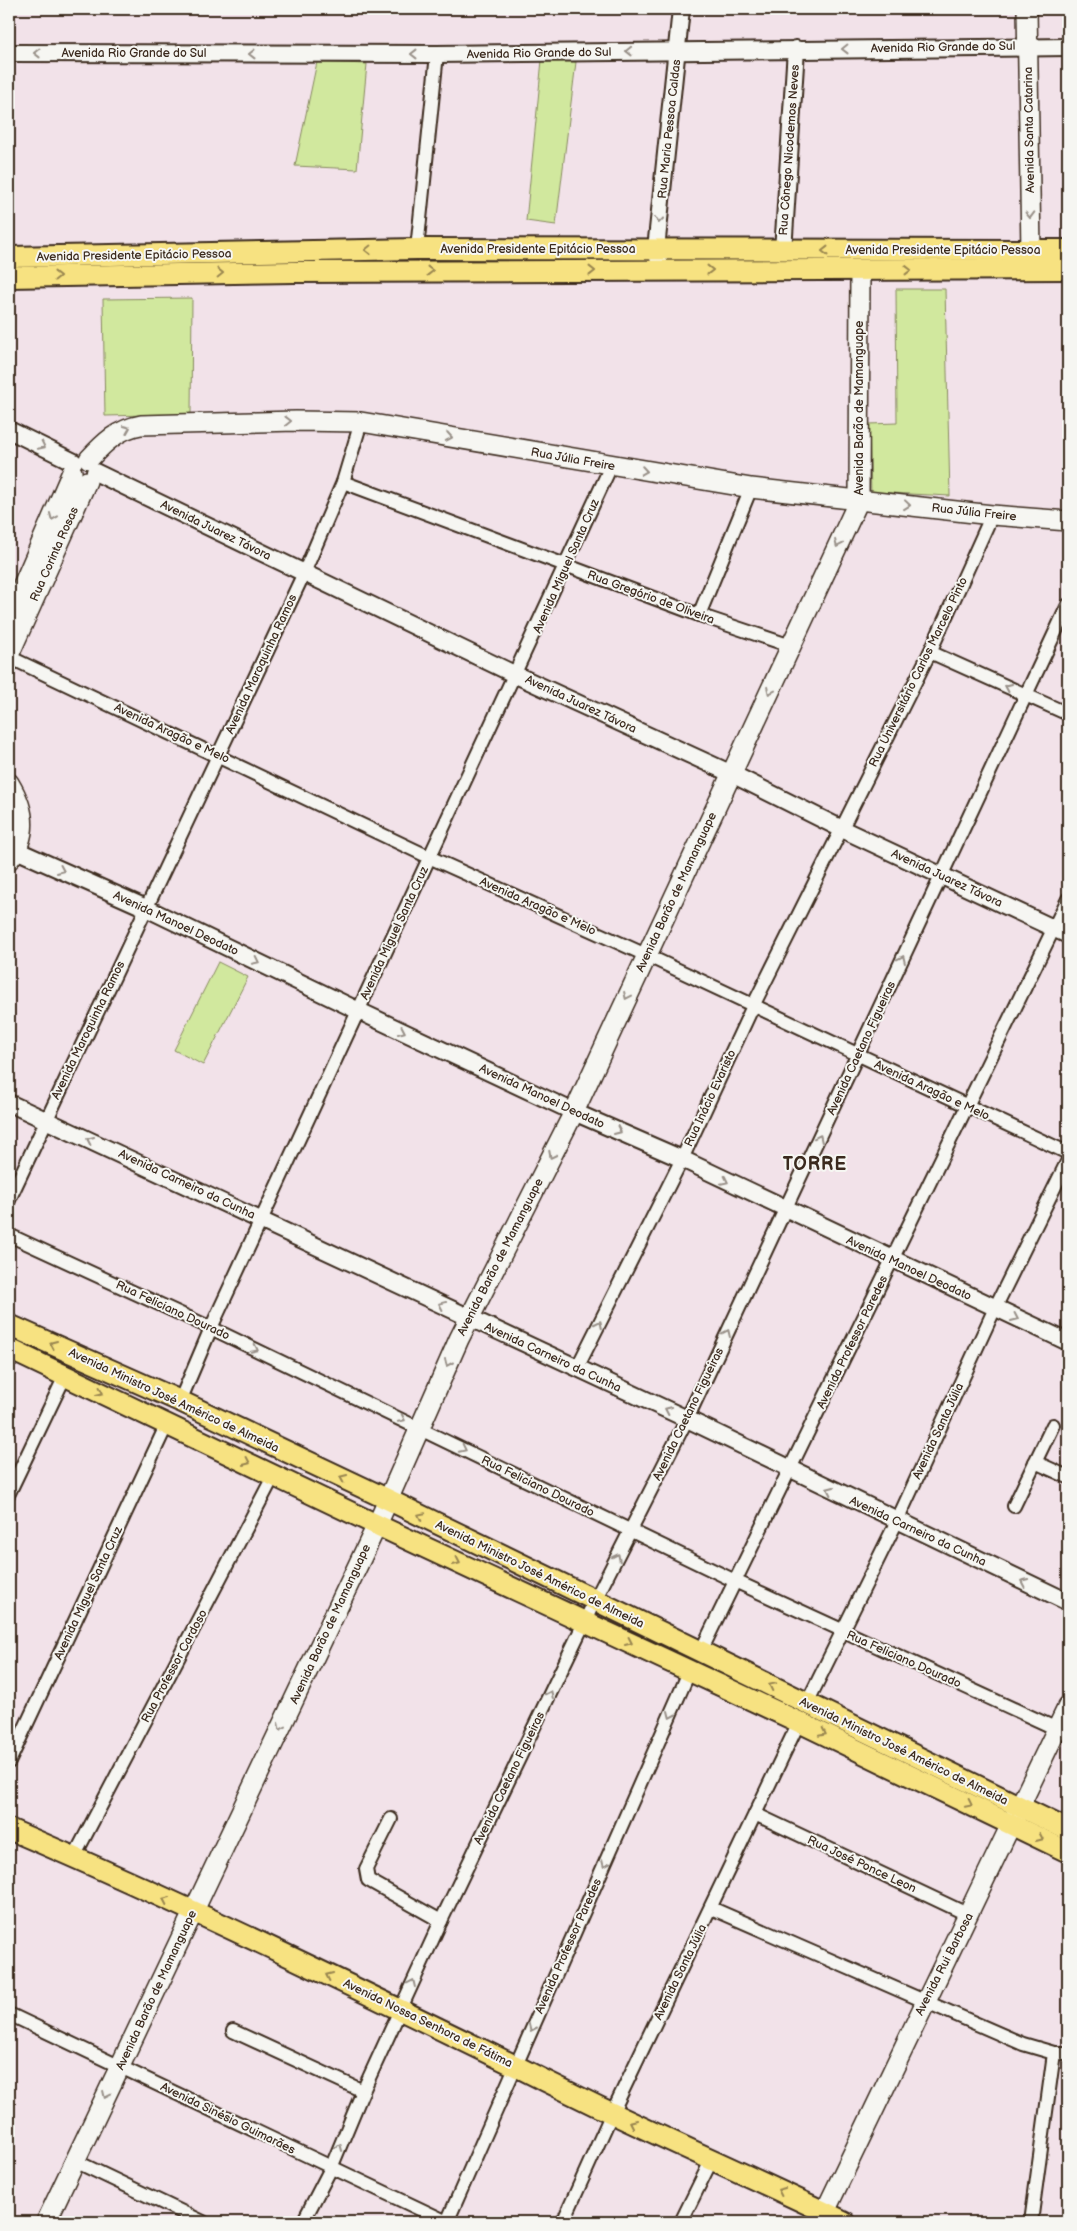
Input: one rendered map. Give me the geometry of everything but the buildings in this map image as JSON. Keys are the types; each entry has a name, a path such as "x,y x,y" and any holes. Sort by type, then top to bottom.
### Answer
{"main road":[{"name":"Avenida Santa Catarina","path":"1027,9 1031,250"},
{"name":"Avenida Presidente Epitácio Pessoa","path":"9,257 417,249 1068,250"},
{"name":"Avenida Presidente Epitácio Pessoa","path":"9,277 304,272 1068,269"},
{"name":"Avenida Barão de Mamanguape","path":"46,2222 377,1525 469,1318 574,1112 859,500 860,270"},
{"name":"Rua Júlia Freire","path":"83,469 116,434 126,428 141,425 296,421 362,422 611,466 751,488 992,515 1068,521"},
{"name":"Rua Corinta Rosas","path":"9,618 83,469"},
{"name":"Rua Corinta Rosas","path":"9,656 83,469"},
{"path":"9,782 18,802 23,822 22,836 13,855"},
{"name":"Avenida Ministro José Américo de Almeida","path":"9,1325 180,1400 807,1703 1015,1816 1068,1852"},
{"name":"Avenida Ministro José Américo de Almeida","path":"9,1349 377,1525 799,1722 1015,1816 1068,1830"},
{"name":"Avenida Rui Barbosa","path":"822,2217 1015,1816 1063,1731 1068,1706"},
{"name":"Avenida Nossa Senhora de Fátima","path":"9,1829 74,1857 400,2009 612,2113 712,2159 822,2217 845,2222"}],"street":[{"name":"Rua Maria Pessoa Caldas","path":"661,270 656,249 681,9"},
{"name":"Avenida Rio Grande do Sul","path":"9,53 437,54 1068,47"},
{"name":"Rua Cônego Nicodemos Neves","path":"783,250 796,49"},
{"path":"417,249 437,54"},
{"name":"Avenida Maroquinha Ramos","path":"9,1200 304,573 343,482 362,422"},
{"name":"Avenida Juarez Távora","path":"9,430 83,469 732,774 1061,932"},
{"name":"Avenida Miguel Santa Cruz","path":"180,1400 211,1328 611,466"},
{"name":"Rua Gregório de Oliveira","path":"343,482 699,615 791,646"},
{"path":"699,615 751,488"},
{"name":"Rua Universitário Carlos Marcelo Pinto","path":"842,828 930,652 992,515"},
{"name":"Avenida Caetano Figueiras","path":"303,2222 331,2168 363,2091 440,1921 584,1621 687,1419 1068,604"},
{"path":"930,652 1068,714"},
{"name":"Avenida Aragão e Melo","path":"9,656 429,857 646,955 1068,1153"},
{"name":"Rua Inácio Evaristo","path":"577,1368 682,1159 753,1006 842,828"},
{"name":"Avenida Manoel Deodato","path":"13,855 146,908 359,1011 574,1112 682,1159 1068,1342"},
{"name":"Avenida Professor Paredes","path":"701,1652 968,1106 1061,932 1068,899"},
{"name":"Avenida Carneiro da Cunha","path":"9,1103 262,1219 687,1419 1068,1602"},
{"name":"Avenida Santa Júlia","path":"807,1703 897,1521 995,1308 1068,1160"},
{"name":"Rua Feliciano Dourado","path":"9,1235 211,1328 842,1631 1063,1731"},
{"path":"9,1492 65,1376"},
{"name":"Avenida Miguel Santa Cruz","path":"9,1762 167,1424"},
{"path":"1014,1506 1053,1425"},
{"path":"1035,1462 1068,1477"},
{"name":"Rua Professor Cardoso","path":"74,1857 274,1475"},
{"name":"Avenida Professor Paredes","path":"447,2222 690,1670"},
{"name":"Avenida Santa Júlia","path":"563,2222 612,2113 799,1722"},
{"name":"Rua José Ponce Leon","path":"756,1814 969,1915"},
{"path":"391,1819 366,1869 366,1877 368,1880 440,1921"},
{"path":"710,1908 1023,2044 1054,2053 1068,2053"},
{"name":"Avenida Sinésio Guimarães","path":"9,2014 447,2222"},
{"path":"233,2031 363,2091"},
{"path":"1031,2222 1054,2053"},
{"path":"681,2222 712,2159"},
{"path":"75,2160 203,2222"}],"green space":[{"path":"542,60 576,62 556,225 526,221"},
{"path":"317,62 367,64 357,169 295,166"},
{"path":"896,289 945,289 950,496 871,492 869,424 897,423"},
{"path":"192,298 191,414 105,416 103,299"},
{"path":"218,962 248,977 203,1065 174,1050"}],"district":[{"name":"TORRE","path":"815,1164"}]}
